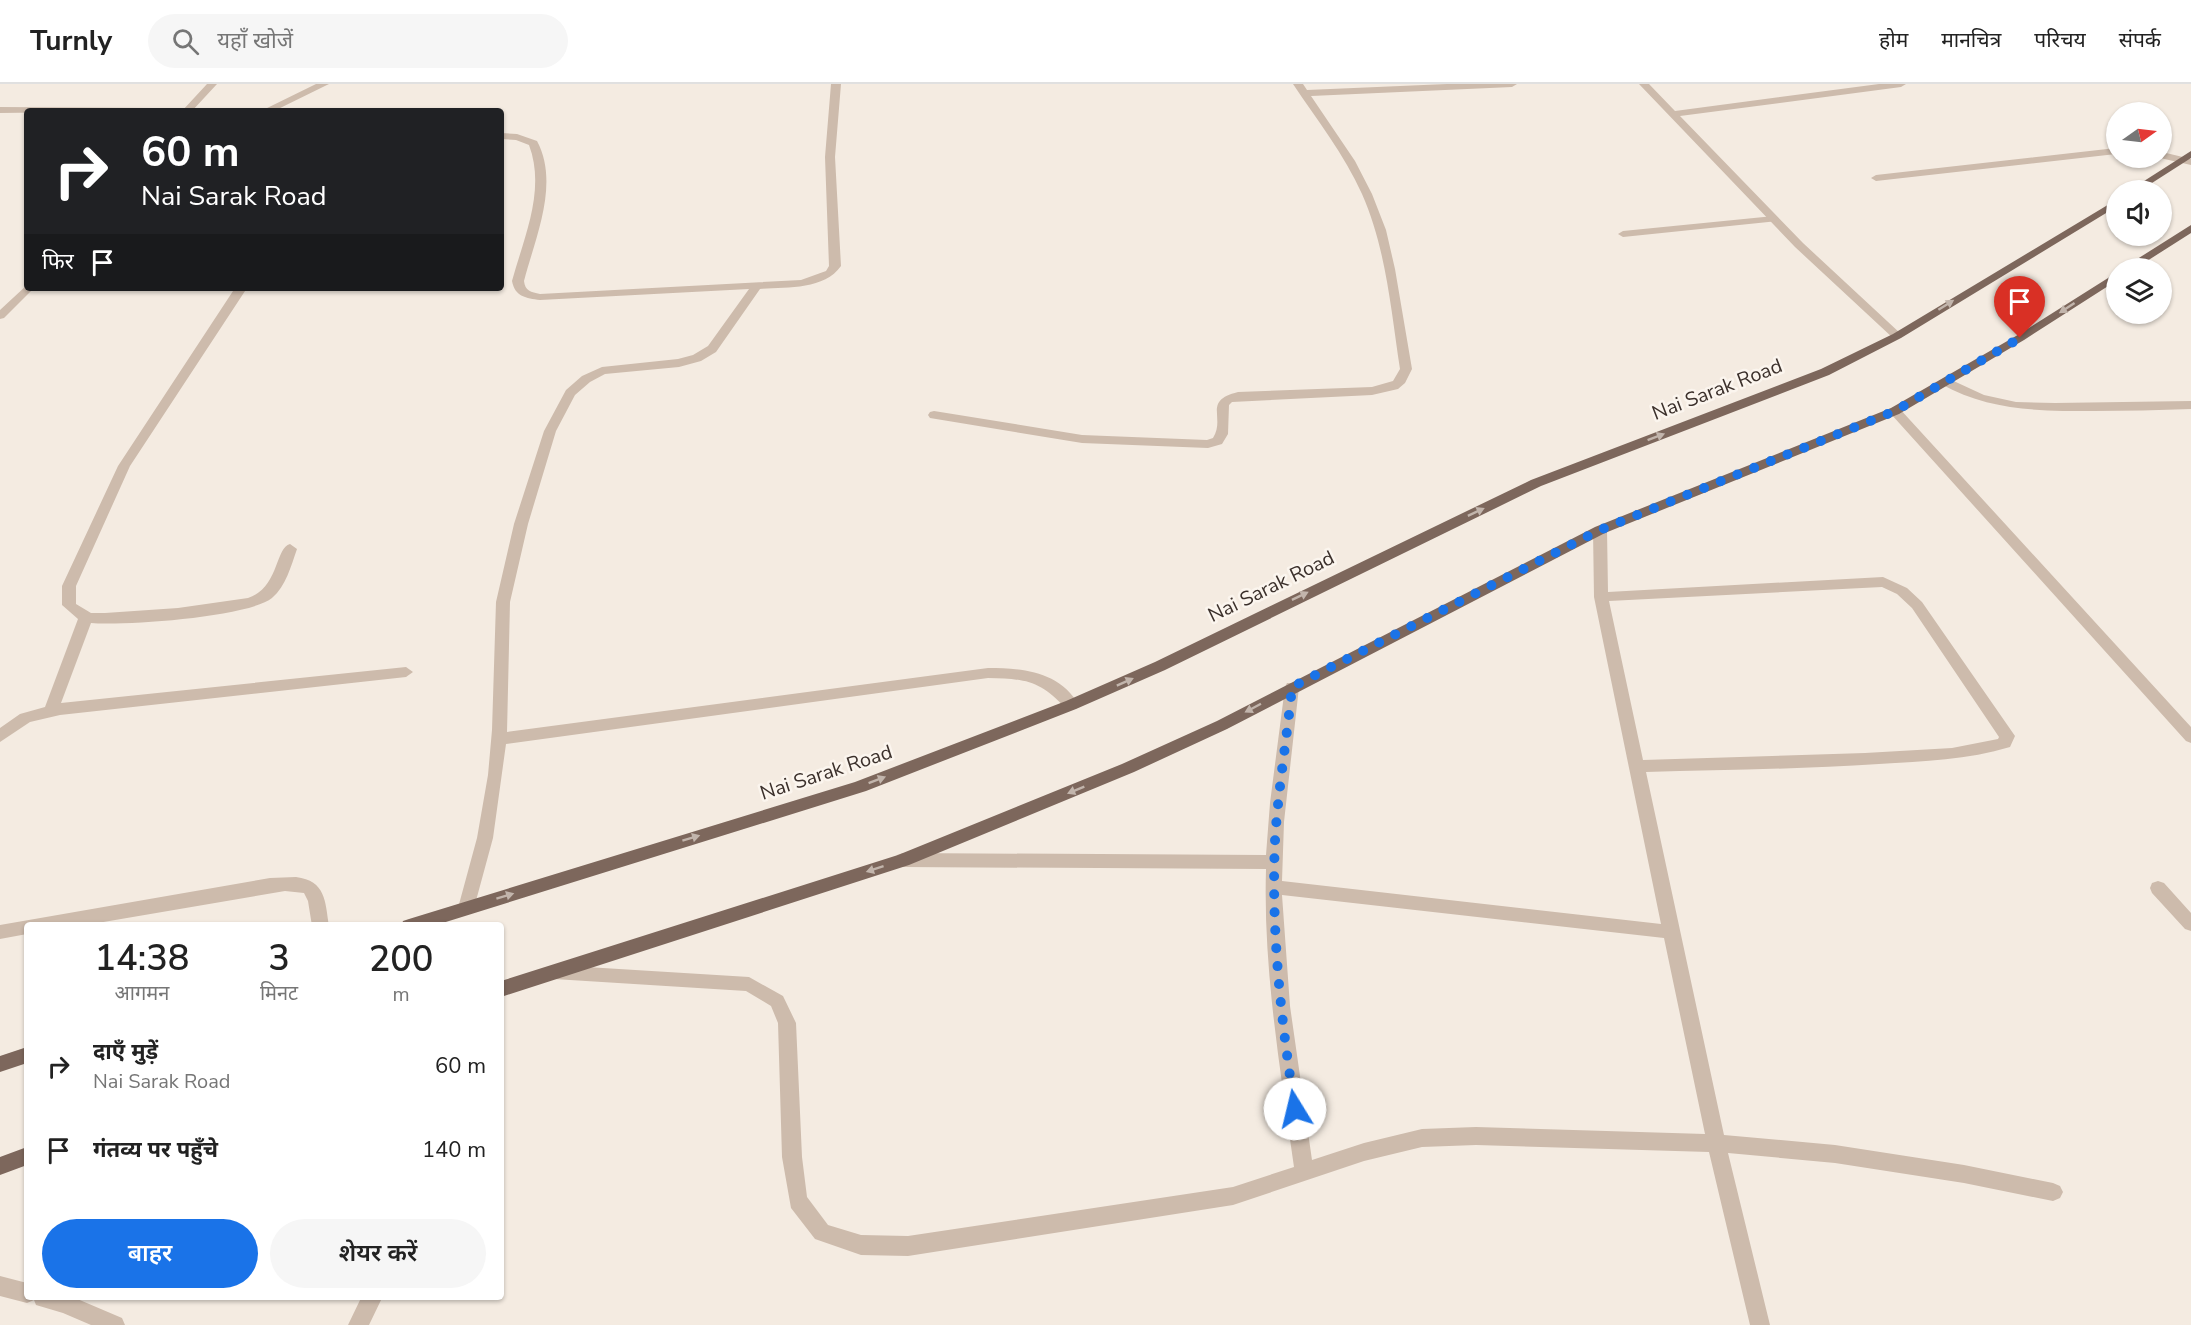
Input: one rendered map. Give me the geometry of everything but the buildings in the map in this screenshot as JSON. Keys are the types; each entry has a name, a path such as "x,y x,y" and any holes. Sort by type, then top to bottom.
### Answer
{"main road":[{"path":"2152,180 2189,159"},
{"name":"Nai Sarak Road","path":"422,922 860,787 1071,705 1160,666 1536,483 1826,372 1897,336 2106,208"},
{"path":"2144,258 2190,230"},
{"path":"504,988 903,860 1128,768 1222,725 1600,530 1895,411 2020,338 2106,282"},
{"path":"0,1064 24,1056"},
{"path":"0,1166 24,1157"}],"street":[{"path":"190,108 213,84"},
{"path":"272,108 324,84"},
{"path":"504,136 517,137 533,143 540,161 536,215 518,281 519,288 526,295 540,297 756,287 811,281 830,273 835,266 830,157 836,84"},
{"path":"1301,88 1512,84"},
{"path":"1644,84 1774,219 1897,336"},
{"path":"1672,114 1901,84"},
{"path":"934,415 1082,439 1208,444 1218,441 1222,434 1223,404 1228,399 1238,396 1372,391 1392,388 1401,381 1406,369 1388,259 1374,209 1355,170 1301,88"},
{"path":"0,110 24,110"},
{"path":"1876,178 2106,152"},
{"path":"2172,156 2189,159"},
{"path":"1623,234 1774,219"},
{"path":"466,908 485,838 496,775 503,602 520,524 550,431 570,393 586,379 602,370 679,363 697,358 711,349 756,287"},
{"path":"0,316 25,291"},
{"path":"240,291 124,466 69,586 69,605 78,614 112,618 232,606 259,600 274,588 290,549"},
{"path":"1945,381 1967,394 1988,401 2021,407 2191,405"},
{"path":"1895,411 2191,737"},
{"path":"1600,530 1601,597 1716,1143 1760,1325"},
{"path":"1601,597 1883,582 1895,586 1917,605 2007,736 2005,743 1990,749 1940,754 1852,760 1637,766"},
{"path":"51,711 86,616"},
{"path":"1,733 25,718 51,711 406,672"},
{"path":"498,739 988,673 1042,678 1059,691 1071,705"},
{"path":"1292,687 1275,842 1277,951 1285,1047 1304,1171"},
{"path":"903,860 1276,862"},
{"path":"60,922 270,885 295,883 309,886 316,893 320,922"},
{"path":"1276,887 1671,932"},
{"path":"2158,888 2191,924"},
{"path":"0,932 24,928"},
{"path":"554,972 749,984 777,1001 787,1023 792,1157 798,1201 822,1232 861,1245 908,1246 1221,1197 1364,1152 1422,1138 1476,1136 1716,1143 1836,1154 1964,1174 2053,1192"},
{"path":"0,1286 24,1292"},
{"path":"51,1300 116,1325"},
{"path":"358,1325 371,1300"}],"route":[{"path":"1295,1109 1285,1047 1277,951 1275,842 1292,687 1600,530 1895,411 2020,338"}]}
